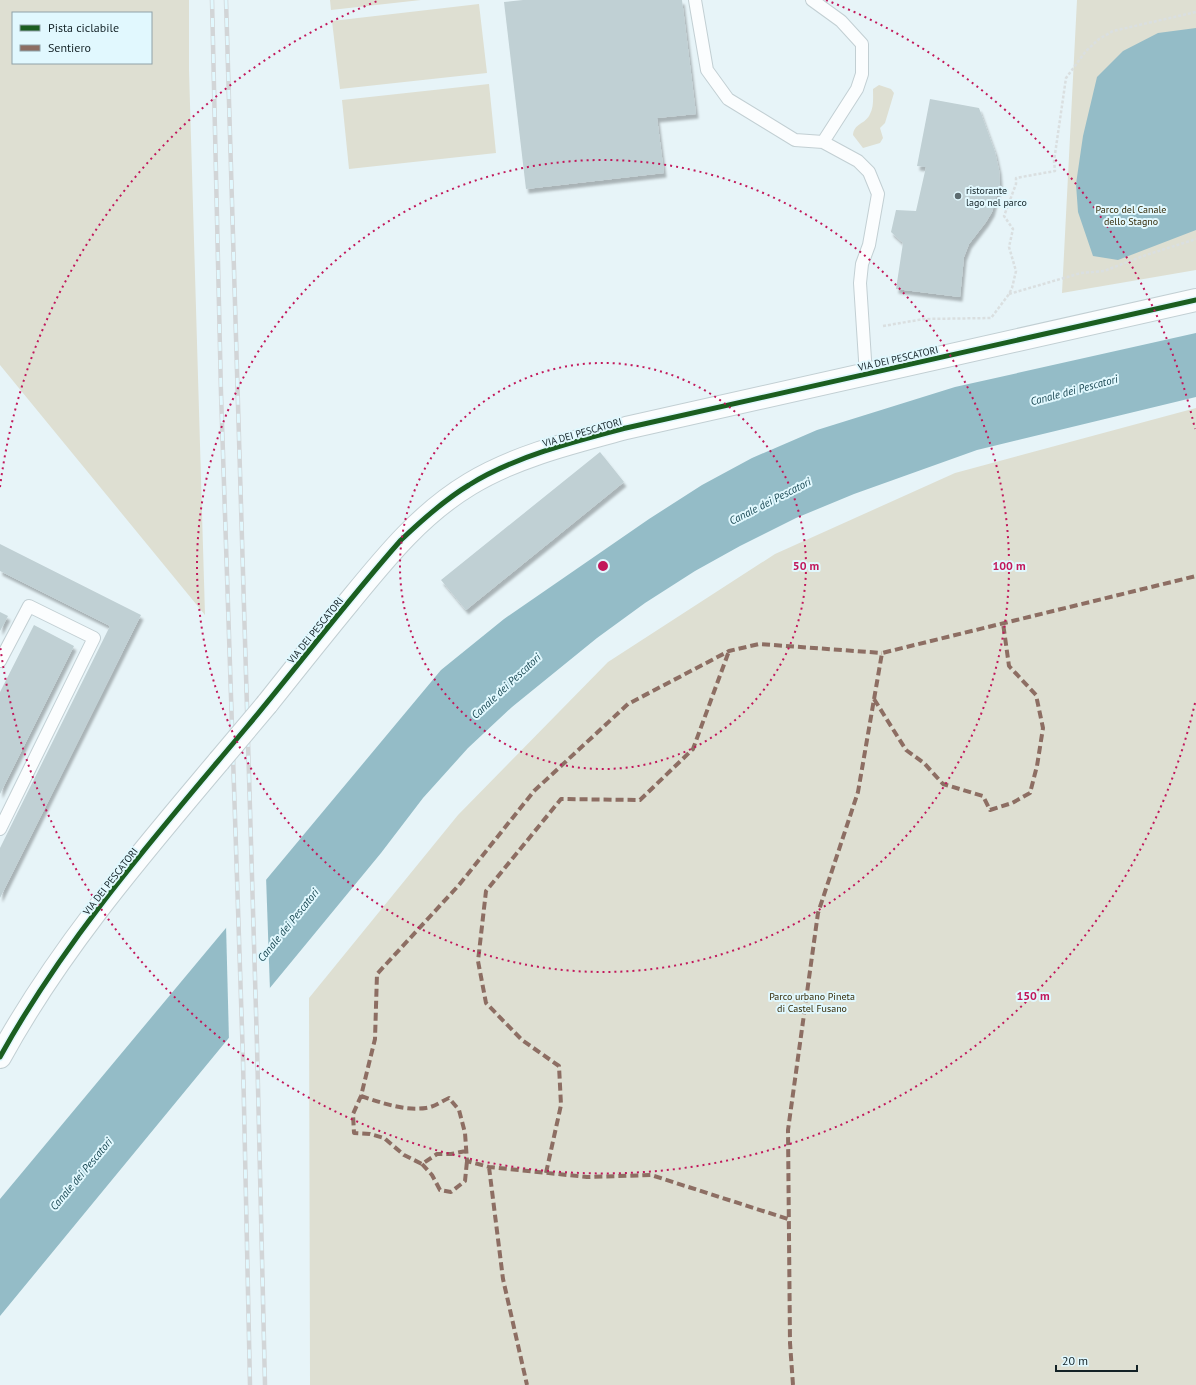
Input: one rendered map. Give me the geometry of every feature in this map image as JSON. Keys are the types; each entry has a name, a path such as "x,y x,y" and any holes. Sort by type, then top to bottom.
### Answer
{"street":[{"name":"VIA DEI PESCATORI","path":"0,1057 33,1002 74,942 126,873 401,540 433,510 469,485 487,474 590,437 1196,300"}],"lane":[{"path":"695,0 707,70 728,99 795,140 823,142 858,161 869,172 878,194 869,245 862,264 860,283 866,375"},
{"path":"812,0 841,21 862,44 862,74 857,89 823,142"},
{"path":"0,661 29,606 94,638 0,829"}],"path":[{"path":"863,329 924,319 991,318 1009,294 1016,270 1009,246 1012,229 1004,216 1016,184 1016,178 1055,171 1054,161 1066,78 1086,51 1099,39 1113,31 1196,12"},
{"path":"1009,294 1081,273 1104,271 1196,240"}],"green space":[{"path":"0,0 189,0 189,70 205,615 0,365"},
{"path":"330,0 421,0 331,10"},
{"name":"Parco del Canale dello Stagno","path":"1077,0 1196,0 1196,270 1062,293"},
{"path":"479,4 487,73 340,89 332,21"},
{"path":"489,84 496,153 349,169 342,100"},
{"path":"879,85 891,89 894,93 885,123 880,128 883,138 880,143 863,148 853,135 854,131 870,114 873,105 873,89"},
{"name":"Parco urbano Pineta di Castel Fusano","path":"1196,408 1196,1385 310,1385 309,998 458,815 608,662 775,554 955,473"}],"water":[{"name":"Parco del Canale dello Stagno","path":"1196,28 1196,230 1118,260 1093,256 1078,212 1076,184 1083,136 1097,77 1123,51 1158,33"},
{"name":"Canale dei Pescatori","path":"1196,333 1196,397 977,450 854,494 796,518 740,546 695,571 645,603 597,638 512,707 468,748 423,798 381,853 0,1316 0,1199 441,670 504,619 649,519 702,485 752,458 817,430 955,387"}],"pier":[{"path":"266,876 270,991 229,1041 226,924"}],"building":[{"path":"523,0 682,0 696,114 657,118 664,173 526,189 504,2"},
{"name":"ristorante lago nel parco","path":"930,99 979,108 995,152 999,170 1000,183 992,212 969,244 964,257 960,297 896,289 903,243 891,232 896,210 916,211 926,167 917,166"},
{"path":"600,452 624,482 466,610 441,580"},
{"path":"0,544 141,615 0,898 0,848 110,626 0,571"},
{"path":"0,612 8,616 0,631"},
{"path":"34,625 74,646 0,794 0,692"}],"railway":[{"path":"212,0 221,393 243,1060 250,1385"},
{"path":"226,0 257,1045 265,1385"}],"marked path":[{"path":"793,1385 790,1343 788,1130 818,913 858,792 882,653 1196,576"},
{"path":"874,699 906,750 924,763 943,784 983,796 990,810 1012,803 1030,793 1037,766 1043,728 1036,695 1009,666 1003,623"},
{"path":"466,1151 451,1154 437,1154 422,1164 404,1155 384,1138 370,1134 354,1133 353,1114 361,1096 375,1039 377,974 459,885 534,791 628,704 729,651 759,644 882,653"},
{"path":"546,1173 561,1105 559,1066 522,1040 486,1003 478,961 486,891 561,799 640,800 693,749 729,651"},
{"path":"361,1096 393,1106 418,1109 432,1106 449,1098 459,1110 465,1133 467,1161 489,1167 587,1177 651,1175 788,1219"},
{"path":"422,1164 432,1175 440,1190 451,1192 465,1181 467,1161"},
{"path":"489,1167 503,1279 527,1385"}],"cycle path":[{"path":"0,1057 54,970 115,887 361,586 401,540 442,504 469,485 486,475 525,458 566,444 626,428 1196,300"}],"place":[{"name":"ristorante lago nel parco","path":"958,196"}]}
